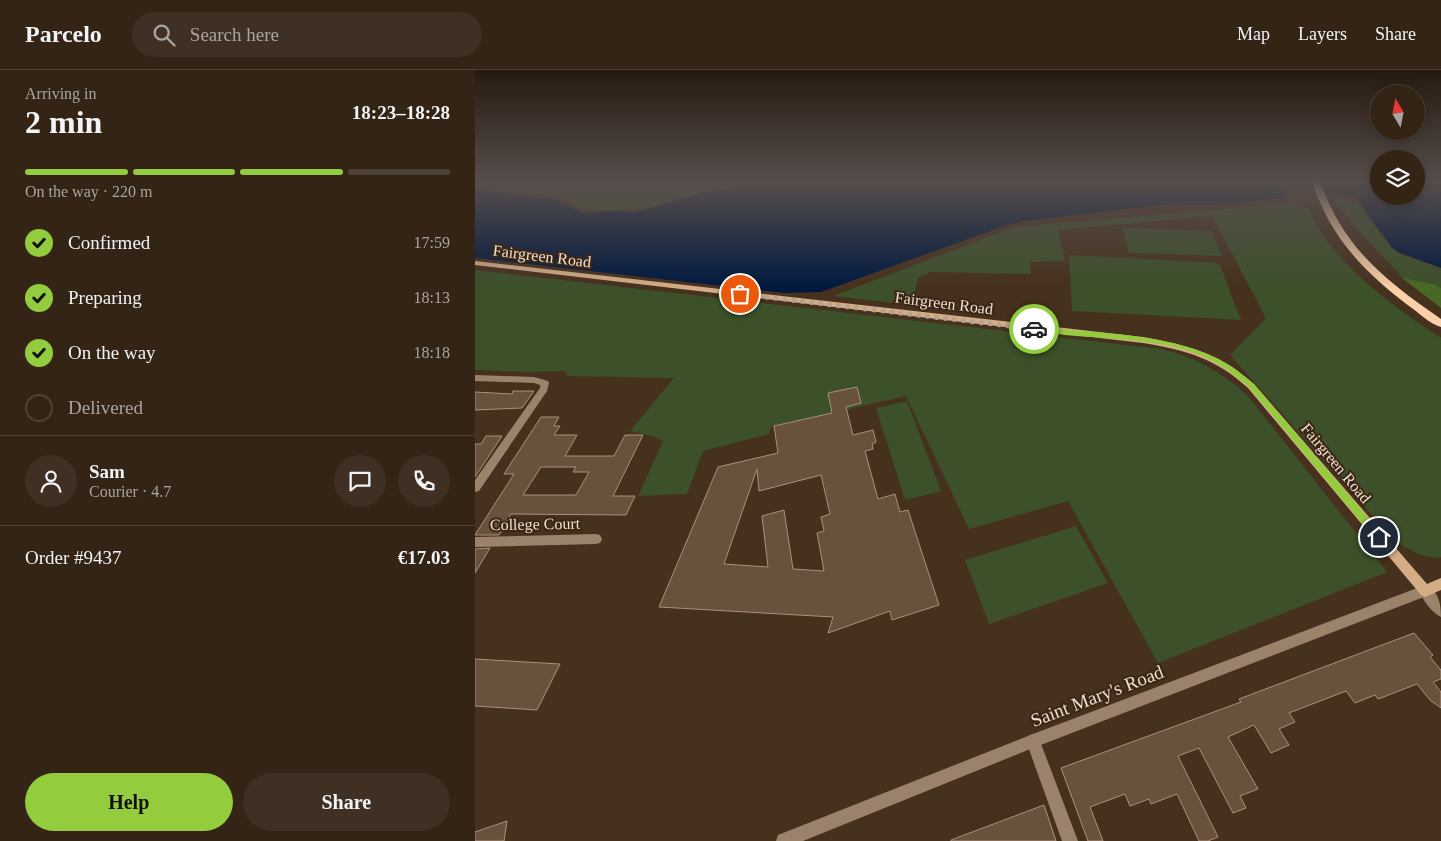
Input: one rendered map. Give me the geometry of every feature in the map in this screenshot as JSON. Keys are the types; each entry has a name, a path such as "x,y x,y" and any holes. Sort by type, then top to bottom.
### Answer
{"main road":[{"path":"1329,217 1343,240 1357,254 1394,289 1441,324"},
{"name":"Fairgreen Road","path":"478,264 1143,340 1183,348 1227,366 1251,386 1425,591"},
{"path":"1425,591 1441,584"}],"street":[{"path":"475,378 534,380 545,383 544,389 475,488"},
{"name":"College Court","path":"475,542 596,539"},
{"path":"1425,591 1441,611"},
{"name":"Saint Mary's Road","path":"785,841 1033,741 1425,591"},
{"path":"1033,741 1070,841"}],"green space":[{"path":"566,217 617,217 579,221"},
{"path":"1132,217 1201,217 1058,230 1065,261 1030,262 1031,274 930,272 918,278 912,305 833,296 1014,227"},
{"path":"1213,217 1313,217 1331,246 1347,264 1403,312 1441,338 1441,557 1435,558 1423,555 1395,541 1230,355 1266,318"},
{"path":"1348,217 1369,217 1398,253 1441,268 1441,288 1433,284 1404,279"},
{"path":"1123,228 1211,231 1222,256 1129,253"},
{"path":"1069,255 1219,263 1241,320 1072,311"},
{"path":"475,270 1161,349 1173,352 1207,366 1229,380 1248,396 1387,572 1158,663 1068,501 969,529 906,396 771,427 769,434 703,451 687,494 638,496 663,441 652,436 630,431 674,378 567,376 565,371 475,370"},
{"path":"1402,278 1433,284 1441,288 1441,308"},
{"path":"907,401 941,491 905,500 876,408"},
{"path":"1076,526 1108,583 989,624 965,560"}],"water":[{"path":"475,217 1059,217 1010,224 821,292 785,293 475,258"},
{"path":"1369,217 1441,217 1441,268 1400,253 1392,248"}],"building":[{"path":"857,387 861,403 846,407 853,435 873,430 876,442 872,444 873,449 865,451 878,499 895,494 900,512 908,510 939,605 892,620 890,611 828,633 833,617 659,607 718,467 778,453 774,426 832,413 828,393","holes":["757,469 759,491 821,475 830,514 821,517 824,531 817,533 824,571 793,569 784,510 762,516 768,567 724,564"]},
{"path":"513,391 534,391 522,408 475,410 475,392 512,394"},
{"path":"541,417 559,417 554,426 560,426 554,435 577,435 565,456 614,456 625,435 643,435 613,496 635,496 626,515 511,514 499,535 475,535 514,474 504,474","holes":["541,467 576,467 573,472 589,472 576,495 523,495"]},
{"path":"486,436 502,436 475,477 475,444 481,444"},
{"path":"490,548 475,573 475,549"},
{"path":"1414,633 1433,655 1430,657 1441,670 1441,679 1433,682 1441,692 1441,708 1430,700 1417,684 1378,699 1375,695 1355,703 1346,691 1289,713 1295,722 1279,729 1289,745 1271,753 1254,725 1228,737 1258,789 1240,796 1246,808 1233,813 1199,748 1178,756 1218,837 1208,841 1199,841 1177,794 1151,804 1149,799 1130,806 1125,794 1090,807 1103,841 1088,841 1061,768 1241,702 1239,699"},
{"path":"475,659 560,664 537,710 475,706"},
{"path":"1044,805 1056,841 951,841 951,840"},
{"path":"507,821 504,841 475,841 475,832"}],"way so far":[{"path":"740,294 1034,329"}],"route":[{"path":"1034,329 1143,340 1175,346 1227,366 1251,386 1379,537"}]}
